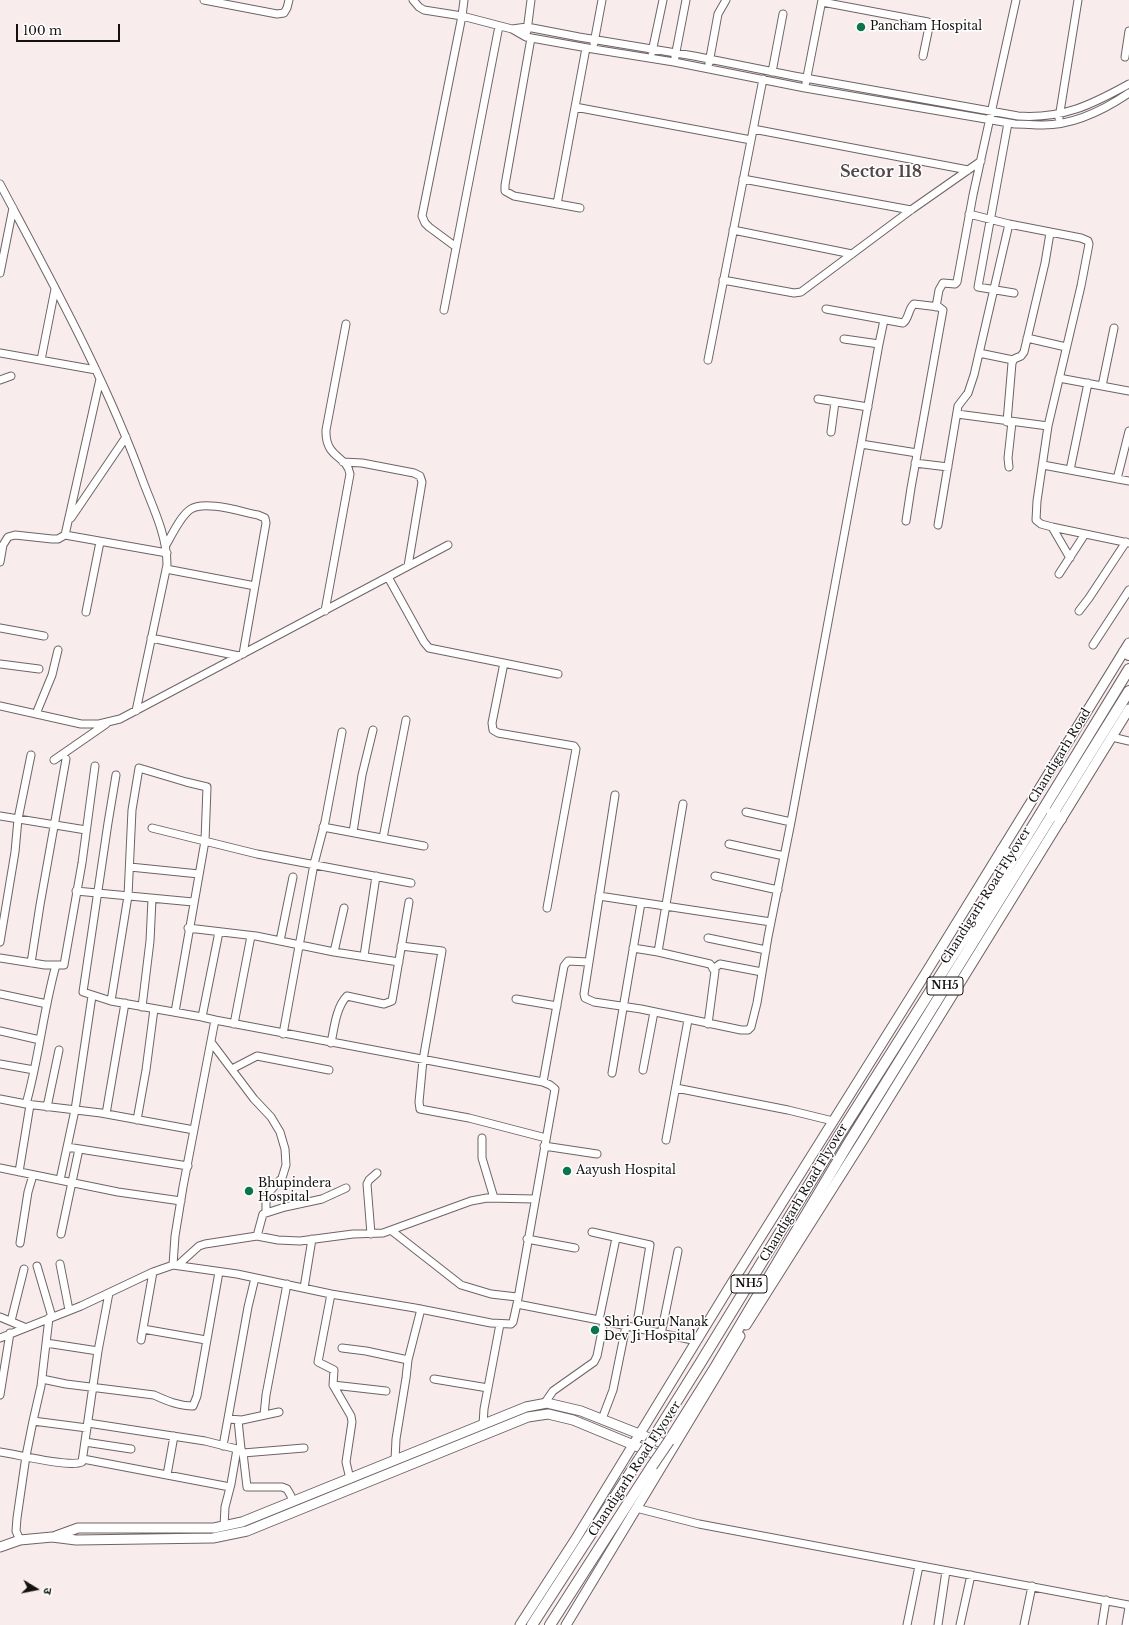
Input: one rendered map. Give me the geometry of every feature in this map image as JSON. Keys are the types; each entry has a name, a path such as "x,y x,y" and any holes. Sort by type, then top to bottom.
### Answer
{"highway":[{"name":"Chandigarh Road","path":"1014,857 1129,668"},
{"name":"NH5","path":"1057,816 1129,691"},
{"name":"Chandigarh Road Flyover","path":"550,1625 713,1371 848,1144 1043,828 1057,816"},
{"path":"1002,850 1014,857"},
{"name":"Chandigarh Road Flyover","path":"532,1625 701,1362 840,1134 1014,857"}],"main road":[{"path":"520,1625 641,1434 833,1121 1127,650"},
{"path":"566,1625 742,1331 863,1140 1057,816 1112,737 1129,709"},
{"path":"52,1537 78,1528 214,1528 242,1522 526,1407 544,1404 561,1406 602,1418 673,1448"},
{"path":"0,1547 20,1540 52,1537 76,1540 214,1538 247,1531 528,1417 548,1414 573,1420 666,1458"}],"street":[{"path":"204,0 277,14 284,13 289,0"},
{"path":"413,0 424,10 462,16 512,29 528,37 590,49 674,62 805,88 991,115 1031,117 1060,114 1084,108 1129,84"},
{"path":"456,247 429,227 425,223 422,216 464,0"},
{"path":"531,0 527,27 528,37 505,189 507,193 514,196 580,208"},
{"path":"558,204 575,107 590,49 595,40 602,0"},
{"path":"652,58 663,0"},
{"path":"674,62 686,0"},
{"path":"708,69 718,14 726,0"},
{"path":"936,306 939,290 943,283 956,283 969,214 1016,0"},
{"path":"1059,124 1078,0"},
{"path":"805,88 822,1 928,22 929,27 923,56"},
{"path":"772,72 783,14"},
{"path":"444,310 499,26"},
{"path":"512,29 527,27 710,59 991,115 1008,123 1044,125 1059,124 1086,116 1112,104 1129,93"},
{"path":"1125,57 1129,31"},
{"path":"708,360 763,79"},
{"path":"575,107 751,140"},
{"path":"1008,123 978,286 1014,293"},
{"path":"753,129 968,170"},
{"path":"723,280 797,293 805,290 911,210 981,161"},
{"path":"744,179 911,210"},
{"path":"0,184 100,378 138,466 166,545 166,569 136,711"},
{"path":"0,273 13,208"},
{"path":"969,214 1009,224 1084,239 1088,241 1089,244 1048,426 1035,517 1038,522 1052,526 1127,542 1079,610"},
{"path":"938,525 957,414 961,401 968,393 971,386 1009,224"},
{"path":"733,230 852,254"},
{"path":"979,353 1013,360 1023,354 1045,263 1050,232"},
{"path":"41,360 55,289"},
{"path":"826,309 884,320 905,322 911,307 914,304 936,306 941,308 943,311 915,463 906,521"},
{"path":"615,795 588,962 584,994 585,998 594,1002 654,1012 741,1030 748,1030 751,1027 757,1003 884,320"},
{"path":"325,611 350,474 343,462 329,448 325,441 346,324"},
{"path":"1102,386 1114,328"},
{"path":"1027,338 1066,347"},
{"path":"844,339 879,344"},
{"path":"0,353 96,370"},
{"path":"1009,467 1008,396 1013,360"},
{"path":"0,380 11,376"},
{"path":"65,535 100,378"},
{"path":"1059,378 1129,391"},
{"path":"1070,470 1088,383"},
{"path":"818,399 868,407"},
{"path":"831,432 835,402"},
{"path":"957,414 1048,426"},
{"path":"1117,479 1129,431"},
{"path":"68,523 126,437"},
{"path":"861,444 917,453"},
{"path":"343,462 373,465 414,473 420,476 422,482 408,566"},
{"path":"915,463 948,468"},
{"path":"1043,465 1129,481"},
{"path":"166,545 188,512 196,507 207,506 262,516 265,518 266,523 255,586 241,655"},
{"path":"1052,526 1070,558"},
{"path":"1060,574 1085,534"},
{"path":"0,562 3,545 8,537 15,535 52,540 58,539 65,535 167,553"},
{"path":"86,612 100,542"},
{"path":"54,760 110,722 136,711 448,545"},
{"path":"166,569 255,586"},
{"path":"388,577 424,642 429,648 558,674"},
{"path":"1093,646 1129,590"},
{"path":"0,628 44,636"},
{"path":"151,638 241,655"},
{"path":"36,714 52,675 58,650"},
{"path":"504,663 492,723 493,730 498,733 574,746 576,749 547,908"},
{"path":"0,664 39,669"},
{"path":"0,706 81,724 99,724 110,722"},
{"path":"383,838 406,720"},
{"path":"353,832 362,775 373,730"},
{"path":"283,1034 314,864 342,732"},
{"path":"1112,737 1129,741"},
{"path":"0,942 15,852 18,819 31,755"},
{"path":"31,963 66,759"},
{"path":"0,958 63,966 65,963 76,891 82,863 95,766"},
{"path":"111,1001 128,896 132,810 140,768 207,787 205,841 188,928 175,1012"},
{"path":"116,776 82,990 84,993 111,1001 543,1082 550,1084 555,1089 512,1323 500,1324 331,1294 255,1278 176,1265"},
{"path":"658,952 682,804"},
{"path":"746,812 791,822"},
{"path":"0,816 86,830"},
{"path":"323,827 424,846"},
{"path":"152,828 257,854 412,883"},
{"path":"729,844 784,856"},
{"path":"130,867 199,874"},
{"path":"364,956 376,876"},
{"path":"715,876 778,890"},
{"path":"280,941 293,877"},
{"path":"76,891 193,902"},
{"path":"599,896 771,922"},
{"path":"142,1007 150,942 152,899"},
{"path":"332,1043 338,1014 342,1002 347,996 384,1004 392,1002 410,902"},
{"path":"612,1073 641,903"},
{"path":"334,952 344,908"},
{"path":"188,928 251,936 334,952 399,962"},
{"path":"202,1017 219,932"},
{"path":"234,1024 251,936"},
{"path":"708,938 766,950"},
{"path":"401,946 442,951 423,1060 419,1102 420,1109 468,1118 546,1138"},
{"path":"633,948 710,964 715,971 708,1024"},
{"path":"543,1082 565,964 568,961 588,962"},
{"path":"713,969 720,964 762,972"},
{"path":"19,1172 34,1070 50,985 56,965"},
{"path":"0,994 47,1004"},
{"path":"60,1180 74,1110 92,996"},
{"path":"516,999 557,1006"},
{"path":"106,1114 116,1065 119,1032 125,1003"},
{"path":"137,1120 146,1070 154,1009"},
{"path":"643,1070 654,1012"},
{"path":"176,1265 175,1236 215,1020"},
{"path":"666,1140 688,1020"},
{"path":"0,1031 40,1040"},
{"path":"211,1042 254,1099 274,1121 280,1132 286,1160 285,1172 266,1197 266,1212"},
{"path":"47,1106 59,1050"},
{"path":"232,1069 257,1056 329,1070"},
{"path":"0,1064 34,1070"},
{"path":"676,1088 788,1110 833,1121"},
{"path":"0,1099 28,1105 106,1114 194,1130"},
{"path":"482,1138 481,1152 494,1198"},
{"path":"544,1146 597,1154"},
{"path":"67,1147 188,1166"},
{"path":"61,1234 79,1149"},
{"path":"0,1168 118,1192 181,1201"},
{"path":"371,1234 367,1182 377,1173"},
{"path":"20,1243 28,1192 34,1175"},
{"path":"257,1236 261,1216 266,1212 322,1199 346,1188"},
{"path":"0,1338 109,1293 153,1272 176,1265 199,1246 205,1244 257,1236 278,1240 300,1241 354,1234 371,1234 392,1231 462,1204 494,1198 535,1199"},
{"path":"392,1231 461,1285 470,1289 626,1326 697,1341"},
{"path":"592,1232 650,1245 636,1328"},
{"path":"544,1404 554,1391 594,1362 597,1356 616,1238"},
{"path":"304,1288 312,1239"},
{"path":"527,1239 575,1248"},
{"path":"661,1334 678,1251"},
{"path":"60,1264 69,1310"},
{"path":"20,1540 16,1531 17,1518 26,1456 42,1379 50,1317 37,1266"},
{"path":"10,1321 24,1269"},
{"path":"141,1340 153,1272"},
{"path":"42,1379 94,1388 154,1395 167,1401 186,1406 193,1406 197,1396 219,1272"},
{"path":"223,1446 248,1307 255,1278"},
{"path":"264,1415 266,1395 287,1284"},
{"path":"0,1452 51,1461 76,1464 82,1463 94,1388 98,1351 109,1293"},
{"path":"331,1294 318,1362 334,1370 333,1385 352,1418 346,1462 350,1479"},
{"path":"395,1460 396,1439 408,1360 420,1309"},
{"path":"0,1317 24,1327"},
{"path":"483,1425 488,1388 500,1324"},
{"path":"602,1418 613,1390 626,1326"},
{"path":"143,1329 206,1340"},
{"path":"0,1395 10,1333"},
{"path":"46,1343 98,1351"},
{"path":"342,1348 366,1351 408,1360"},
{"path":"434,1378 488,1388"},
{"path":"333,1385 386,1390"},
{"path":"228,1419 238,1420 279,1412"},
{"path":"238,1420 240,1450 247,1487 287,1489 291,1496 292,1502"},
{"path":"33,1421 88,1425 174,1436 205,1441 240,1450 304,1448"},
{"path":"167,1475 174,1436"},
{"path":"85,1442 131,1450"},
{"path":"224,1526 225,1508 240,1450"},
{"path":"83,1459 230,1487"},
{"path":"636,1508 699,1524 1106,1600 1129,1606 1126,1625"},
{"path":"907,1625 919,1566"},
{"path":"938,1625 946,1571"},
{"path":"960,1625 970,1575"},
{"path":"1024,1625 1032,1586"},
{"path":"1102,1625 1106,1600"}],"place":[{"name":"Pancham Hospital","path":"861,27"},
{"name":"Aayush Hospital","path":"567,1171"},
{"name":"Bhupindera Hospital","path":"249,1191"},
{"name":"Shri Guru Nanak Dev Ji Hospital","path":"595,1330"}],"district":[{"name":"Sector 118","path":"881,172"}]}
